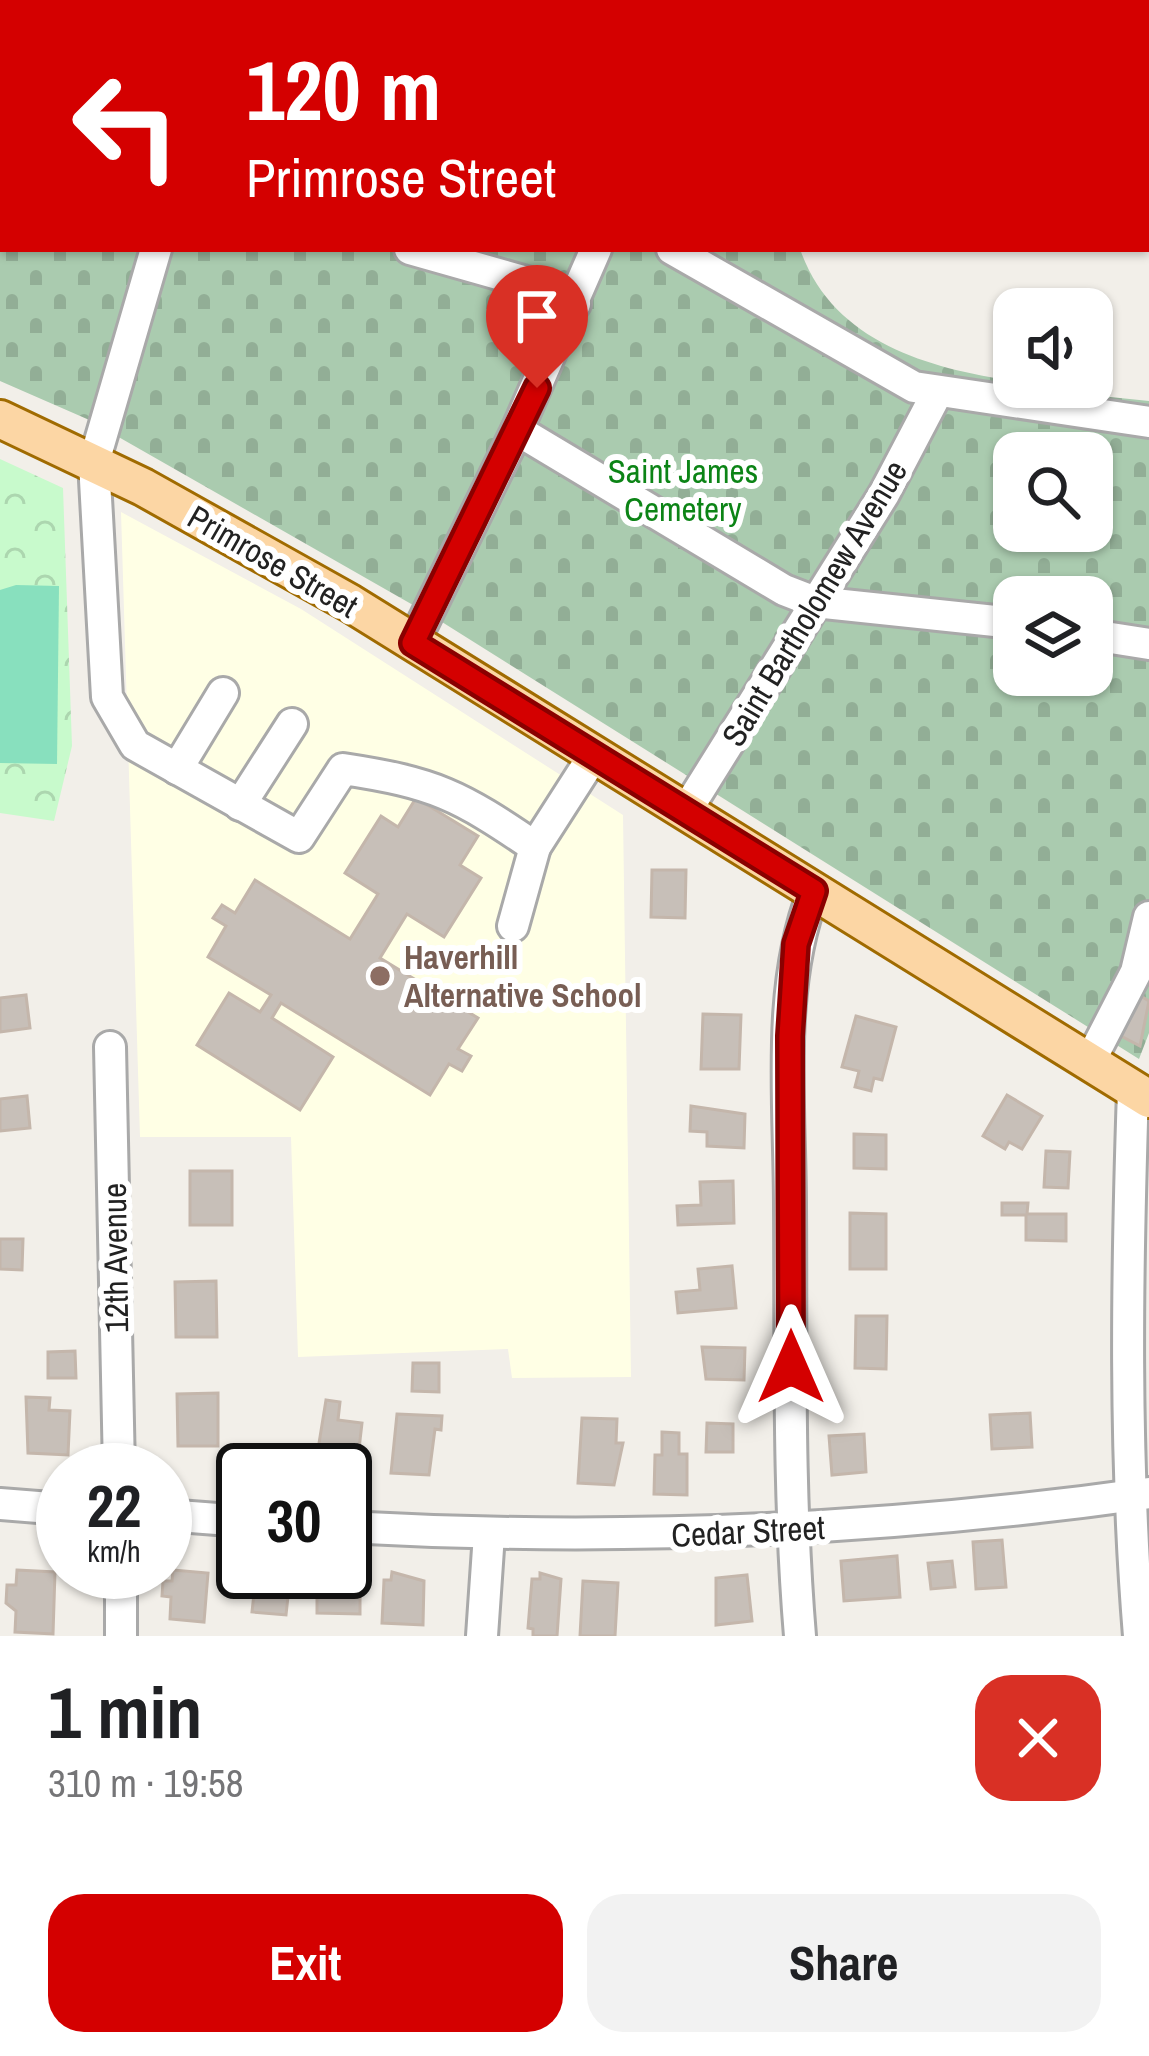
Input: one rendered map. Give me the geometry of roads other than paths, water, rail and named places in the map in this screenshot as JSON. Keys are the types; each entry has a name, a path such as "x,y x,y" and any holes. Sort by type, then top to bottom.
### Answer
{"main road":[{"name":"Primrose Street","path":"0,419 94,462 413,643 1141,1095"}],"street":[{"path":"155,252 94,462 107,697 135,745 299,838 344,770 407,779 460,796 535,847"},
{"path":"420,252 537,286 575,304"},
{"path":"413,643 518,430 595,252"},
{"path":"677,252 898,378 937,393 1149,422"},
{"name":"Saint Bartholomew Avenue","path":"686,811 884,494 937,393"},
{"path":"518,430 784,590 815,602 993,621"},
{"path":"1113,638 1149,644"},
{"path":"177,769 224,693"},
{"path":"241,805 292,724"},
{"path":"513,926 535,847 594,755"},
{"path":"800,1636 790,1036 796,944 814,891"},
{"path":"1089,1063 1136,972 1149,917"},
{"name":"12th Avenue","path":"110,1047 118,1443"},
{"path":"1139,1636 1139,1494 1125,1331 1141,1095"},
{"name":"Cedar Street","path":"372,1528 716,1535 974,1517 1139,1494"},
{"path":"0,1504 36,1506"},
{"path":"482,1636 489,1534"},
{"path":"121,1599 122,1636"}],"place":[{"name":"Haverhill Alternative School","path":"380,976"}],"park label":[{"name":"Saint James Cemetery","path":"683,490"}]}
